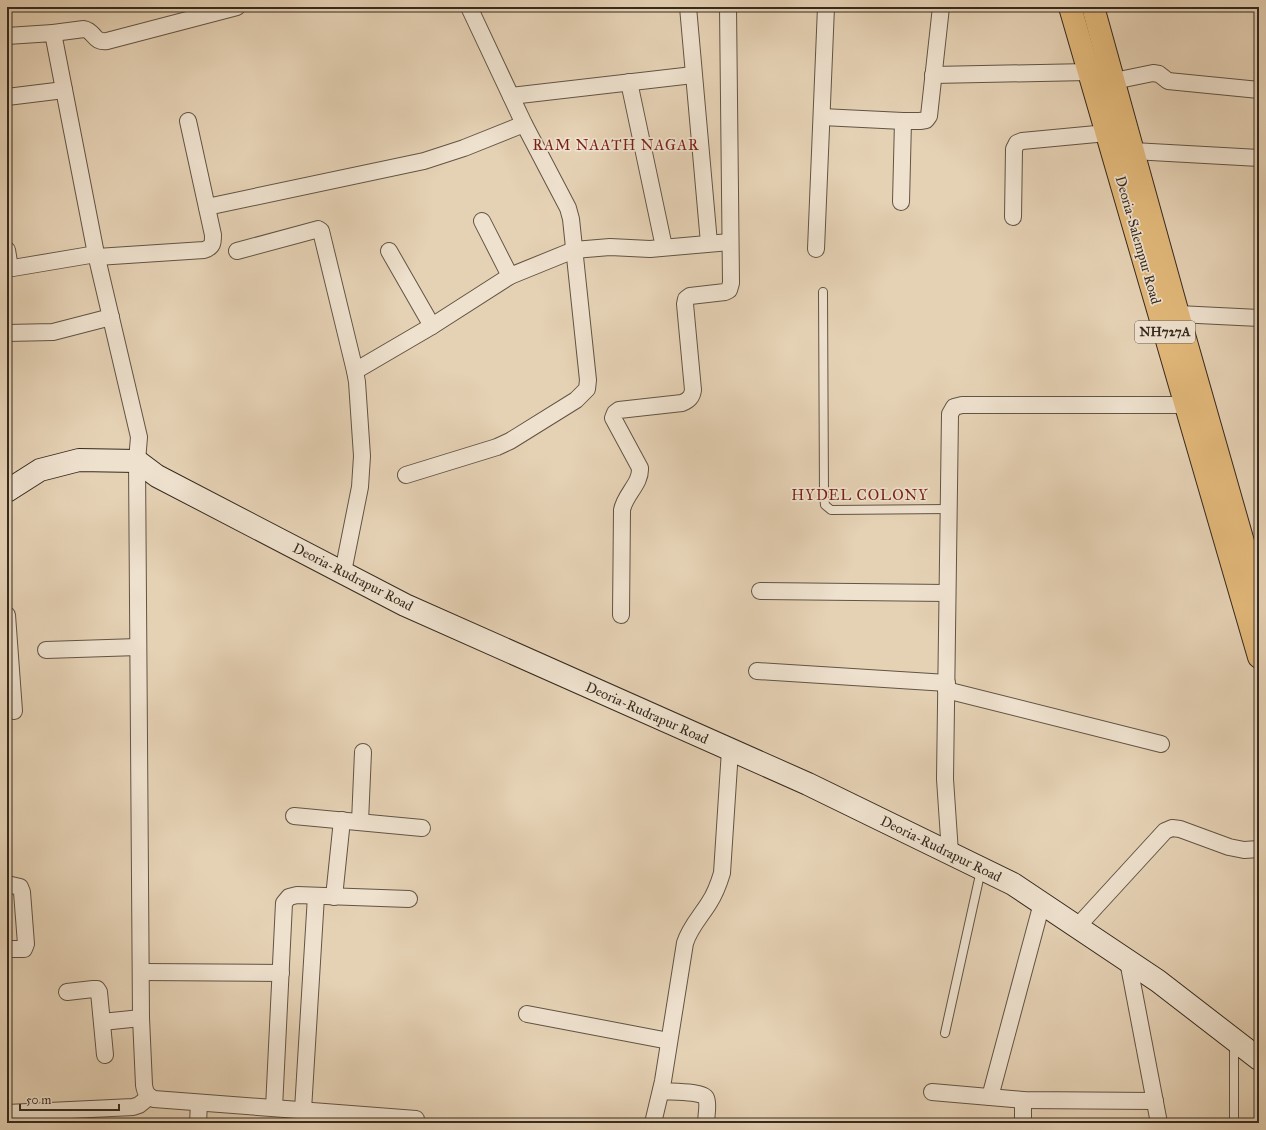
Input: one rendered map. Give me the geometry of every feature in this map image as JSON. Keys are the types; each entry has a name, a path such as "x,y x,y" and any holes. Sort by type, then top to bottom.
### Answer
{"highway":[{"name":"Deoria-Salempur Road","path":"1070,7 1259,657"},
{"name":"Deoria-Salempur Road","path":"1093,7 1259,598"}],"main road":[{"path":"7,491 40,470 79,460 137,461"},
{"name":"Deoria-Rudrapur Road","path":"137,461 157,476 406,605 808,784 1012,884 1158,982 1259,1059"}],"street":[{"path":"7,36 84,29 88,30 97,40 101,42 237,7"},
{"path":"406,475 497,447 576,400 587,389 588,380 571,219 568,208 524,124 469,7"},
{"path":"688,7 709,243"},
{"path":"621,615 623,503 639,478 640,468 613,418 615,413 619,410 682,403 689,400 693,390 685,304 686,299 690,296 725,292 729,290 731,283 728,7"},
{"path":"816,249 826,7"},
{"path":"822,117 903,121 926,120 929,116 941,7"},
{"path":"52,33 110,317 139,437 137,461 141,1018 145,1092 149,1097 154,1099 416,1119"},
{"path":"933,75 1089,72"},
{"path":"1114,81 1153,73 1159,74 1168,81 1259,90"},
{"path":"511,96 693,76"},
{"path":"629,82 664,247"},
{"path":"7,97 64,90"},
{"path":"7,250 8,269 97,256 204,250 210,248 213,244 213,235 188,121"},
{"path":"901,202 903,121"},
{"path":"207,207 424,161 464,148 524,124"},
{"path":"1013,217 1014,148 1017,143 1022,141 1107,133"},
{"path":"1133,151 1259,158"},
{"path":"482,221 510,276"},
{"path":"237,251 318,229 321,231 355,371 362,456 360,487 343,572"},
{"path":"355,371 432,326 510,276 574,250 610,247 650,249 730,242"},
{"path":"389,251 432,326"},
{"path":"1178,314 1259,318"},
{"path":"7,333 53,332 110,317"},
{"path":"950,854 945,779 950,414 954,407 962,405 1186,406"},
{"path":"760,591 947,593"},
{"path":"7,614 14,711"},
{"path":"46,650 138,647"},
{"path":"757,671 946,686 1161,744"},
{"path":"653,1123 661,1091 688,932 710,902 718,886 722,873 730,750"},
{"path":"360,822 364,752"},
{"path":"294,816 422,828"},
{"path":"334,897 342,820"},
{"path":"1077,927 1165,831 1172,828 1180,829 1229,847 1244,850 1259,848"},
{"path":"7,884 20,887 22,892 26,944 24,949 7,949"},
{"path":"274,1108 284,903 289,897 297,896 409,899"},
{"path":"303,1110 316,896"},
{"path":"990,1097 1042,903"},
{"path":"1128,961 1159,1123"},
{"path":"141,972 281,973"},
{"path":"67,992 97,989 99,992 104,1055"},
{"path":"527,1014 669,1041"},
{"path":"102,1022 141,1018"},
{"path":"661,1091 697,1093 704,1095 707,1099 706,1123"},
{"path":"932,1092 1023,1100 1154,1101"},
{"path":"7,1113 133,1107 149,1097"},
{"path":"1023,1100 1023,1123"},
{"path":"198,1123 199,1103"}],"lane":[{"path":"822,292 824,495 826,505 831,510 948,509"},
{"path":"945,1033 981,868"},
{"path":"1234,1040 1234,1123"}],"district":[{"name":"RAM NAATH NAGAR","path":"616,145"},
{"name":"HYDEL COLONY","path":"860,495"}]}
